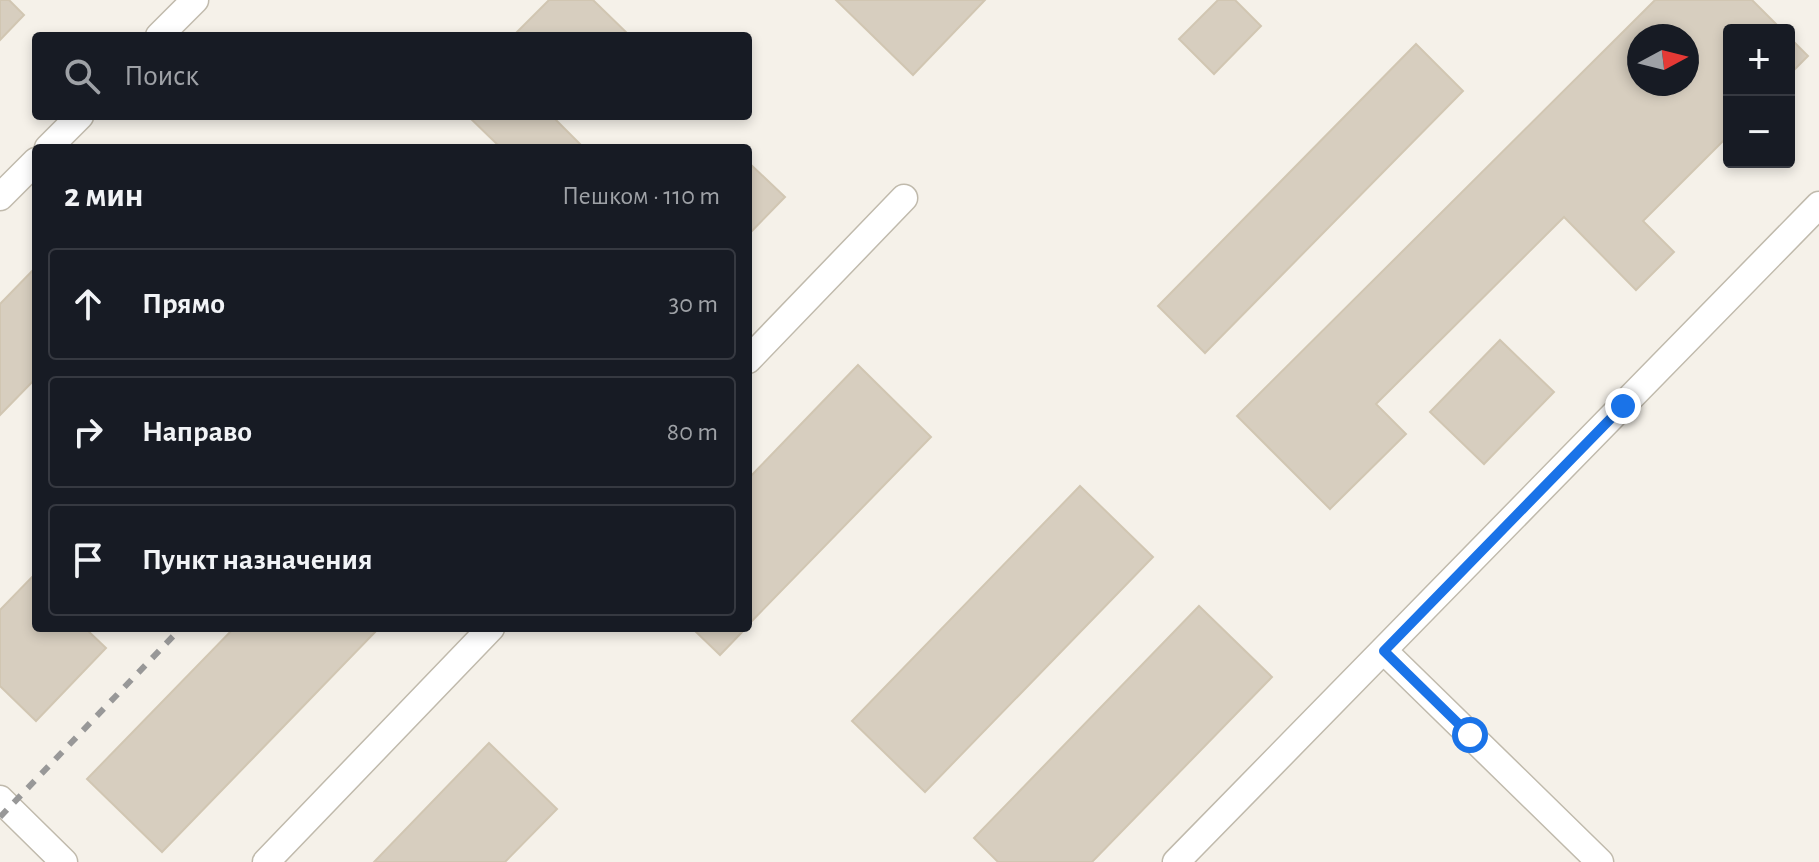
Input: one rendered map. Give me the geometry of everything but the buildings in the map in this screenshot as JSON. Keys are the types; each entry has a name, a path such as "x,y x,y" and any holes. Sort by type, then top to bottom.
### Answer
{"lane":[{"path":"163,32 195,0"},
{"path":"52,144 76,120"},
{"path":"0,197 32,165"},
{"path":"752,356 904,198"},
{"path":"1176,862 1819,205"},
{"path":"266,862 487,632"},
{"path":"1384,651 1600,862"},
{"path":"0,799 64,862"}],"railway":[{"path":"0,817 177,632"}],"route":[{"path":"1470,735 1384,651 1623,406"}]}
